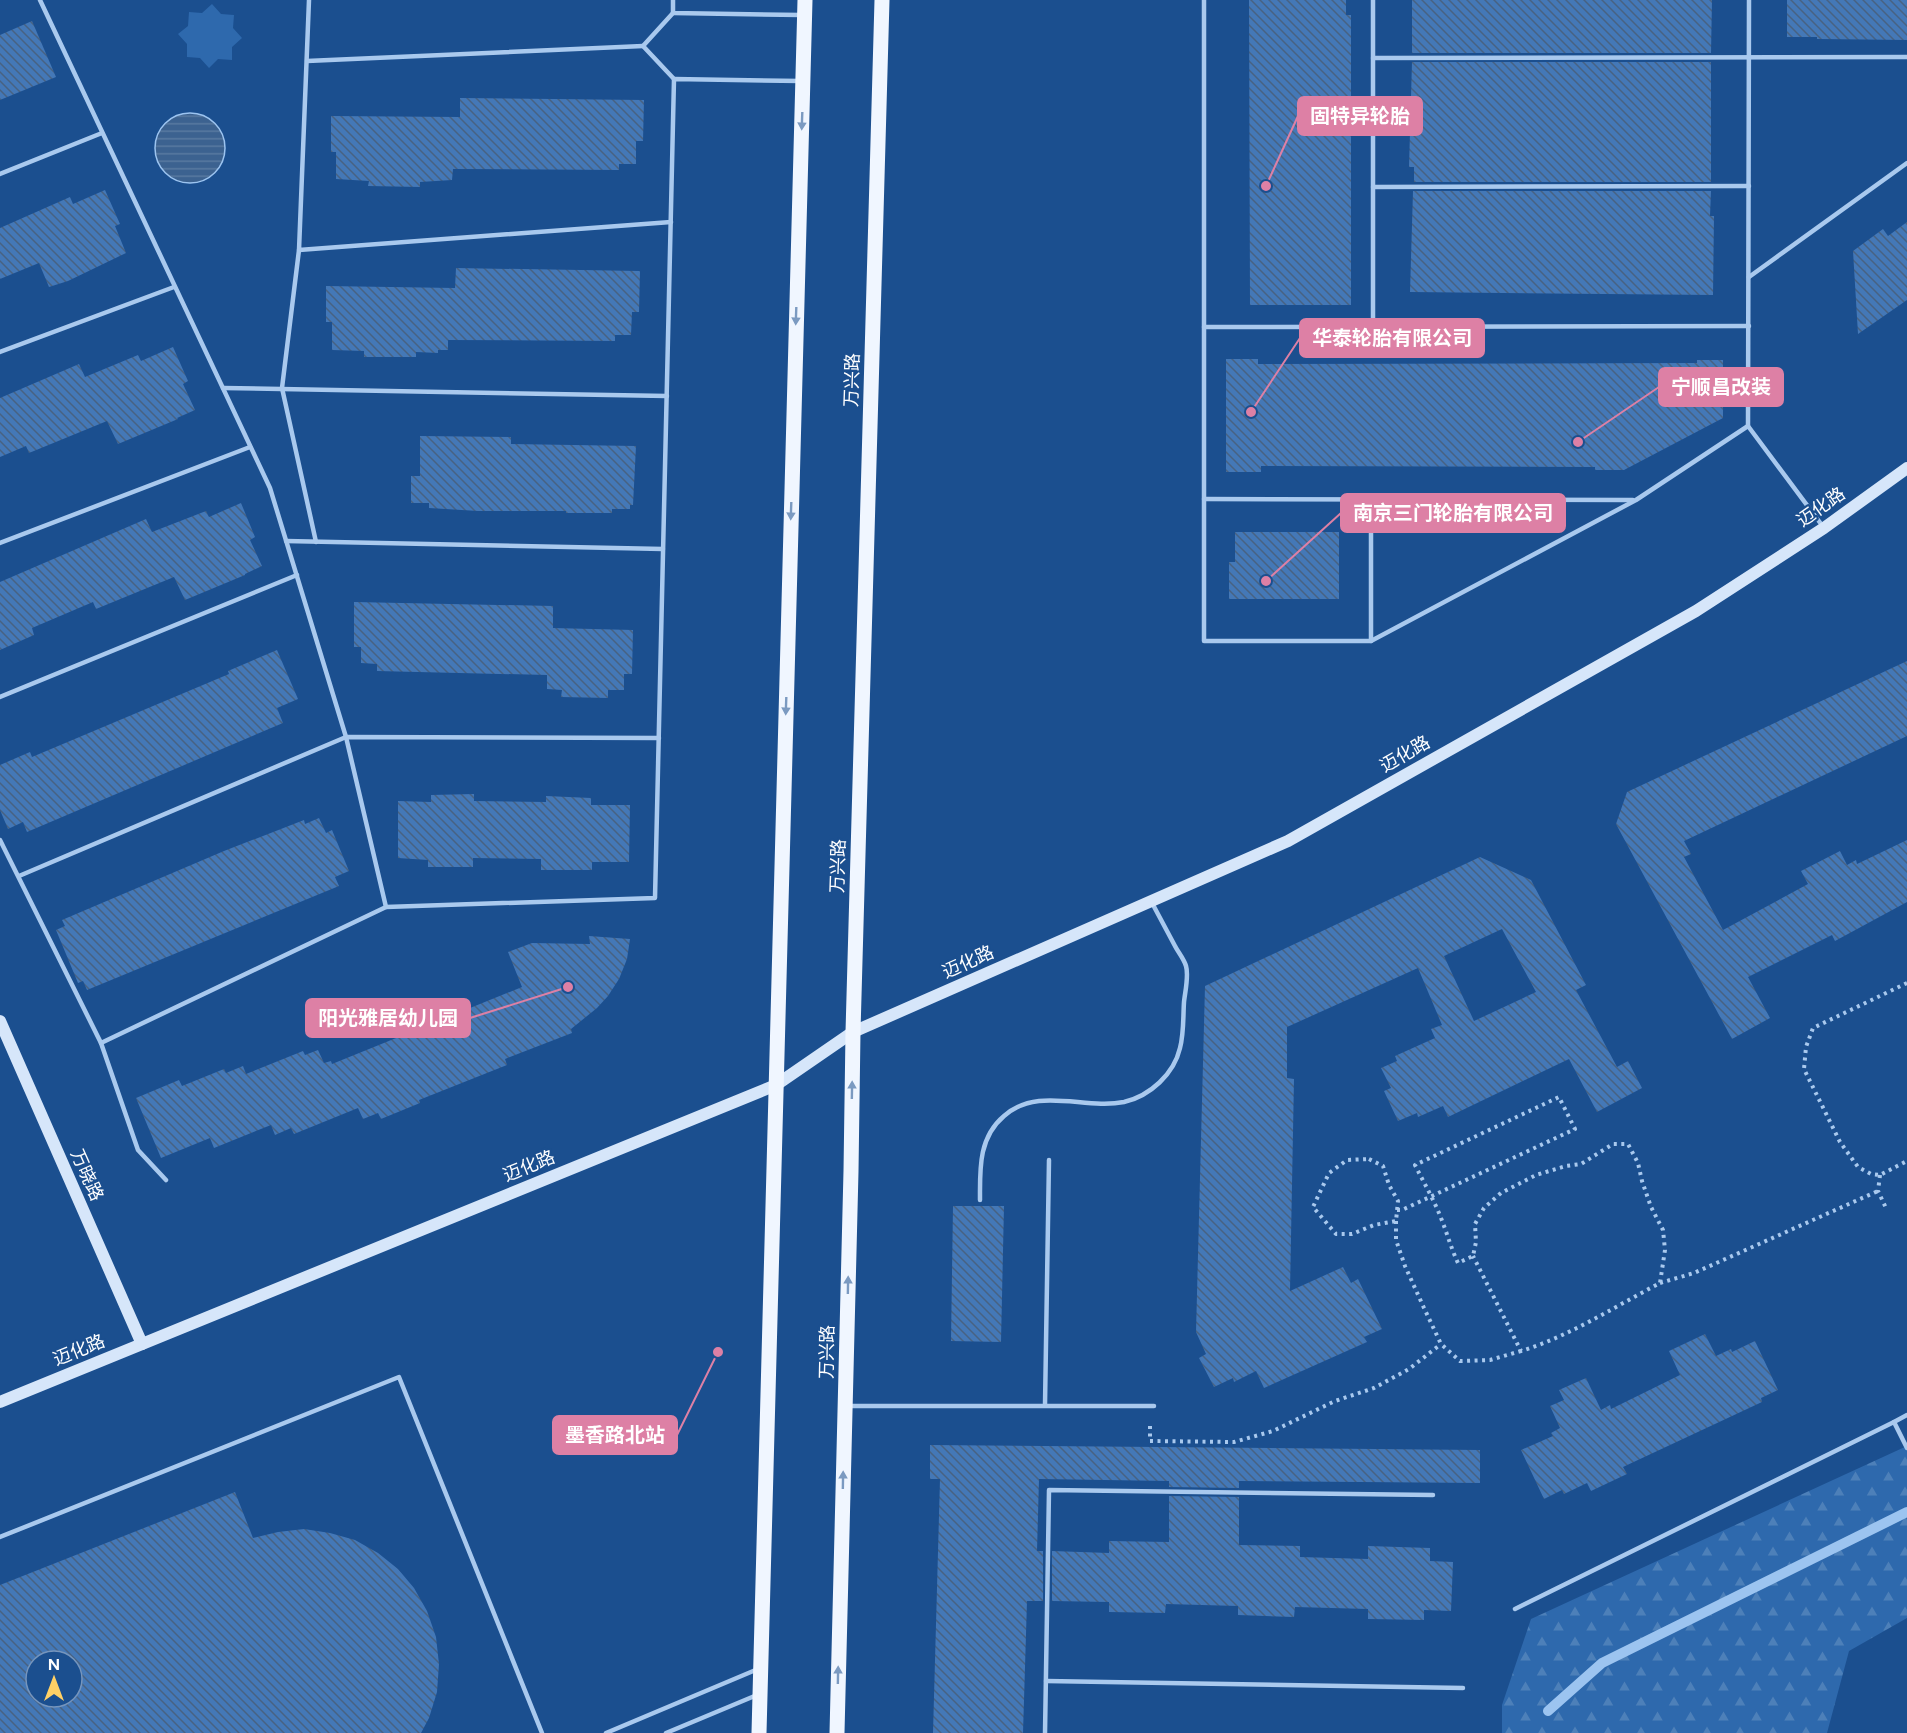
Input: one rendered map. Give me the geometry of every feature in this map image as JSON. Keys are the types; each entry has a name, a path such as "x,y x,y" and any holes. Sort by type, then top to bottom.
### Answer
{"main road":[{"name":"万兴路","path":"837,1733 853,1032 882,0"},
{"path":"759,1733 804,8"}],"street":[{"name":"迈化路","path":"0,1402 776,1085 853,1032 1288,841 1696,611 1824,528 1907,468"},
{"name":"万晓路","path":"0,1021 142,1344"}],"lane":[{"path":"40,0 270,488 346,738 386,907"},
{"path":"309,0 299,250 282,388 316,542"},
{"path":"307,61 643,46 673,13 673,0"},
{"path":"1204,0 1204,641 1371,641 1636,501 1748,426"},
{"path":"1372,0 1373,327"},
{"path":"1749,0 1748,426 1824,528"},
{"path":"673,13 804,8"},
{"path":"101,1043 386,907 655,898 674,79 643,46"},
{"path":"1372,58 1907,57"},
{"path":"674,79 803,81"},
{"path":"0,174 102,133"},
{"path":"1749,277 1907,163"},
{"path":"1372,187 1749,186"},
{"path":"299,250 671,222"},
{"path":"0,352 174,286"},
{"path":"1204,327 1749,326"},
{"path":"223,388 667,396"},
{"path":"0,543 250,447"},
{"path":"1204,499 1636,501"},
{"path":"1371,500 1371,641"},
{"path":"286,541 663,549"},
{"path":"0,697 297,575"},
{"path":"20,876 346,738 659,738"},
{"path":"0,840 20,876 101,1043 138,1150 166,1180"},
{"path":"980,1200 981,1160 985,1143 993,1127 1005,1115 1019,1106 1035,1101 1101,1104 1132,1099 1155,1087 1167,1075 1175,1062 1182,1032 1186,967 1151,901"},
{"path":"1046,1405 1049,1160"},
{"path":"0,1537 399,1377 542,1733"},
{"path":"845,1406 1153,1406"},
{"path":"1515,1609 1907,1415"},
{"path":"1894,1422 1907,1448"},
{"path":"1045,1733 1049,1490 1433,1495"},
{"path":"606,1733 761,1668"},
{"path":"1046,1681 1463,1688"},
{"path":"666,1733 760,1694"}],"path":[{"path":"1907,983 1813,1028 1806,1047 1803,1069 1840,1142 1858,1167 1871,1174 1880,1175 1907,1161"},
{"path":"1397,1210 1431,1196 1575,1129 1559,1097 1415,1166 1431,1196 1458,1263 1473,1256"},
{"path":"1521,1351 1473,1256 1476,1242 1475,1224 1484,1208 1502,1193 1536,1176 1566,1166 1581,1164 1613,1144 1628,1144 1638,1162 1651,1207 1663,1230 1665,1250 1660,1283"},
{"path":"1396,1221 1374,1225 1352,1234 1336,1234 1313,1207 1329,1173 1347,1160 1369,1159 1383,1166 1398,1202 1396,1240 1405,1266 1441,1344 1460,1361 1490,1360 1542,1344 1589,1322 1660,1283 1694,1273 1878,1191"},
{"path":"1880,1175 1878,1191 1886,1208"},
{"path":"1153,1406 1150,1441 1234,1442 1273,1431 1335,1401 1374,1388 1409,1369 1441,1344"}],"green space":[{"path":"212,4 221,14 234,15 233,28 242,38 232,47 232,60 218,59 209,68 200,58 187,57 187,44 178,34 188,26 189,12 202,13"},
{"path":"1907,1446 1907,1618 1849,1651 1827,1733 1502,1733 1502,1705 1531,1619"}],"shaded area":[{"path":"183,113 197,113 210,119 219,128 225,141 223,161 215,173 197,183 183,183 170,177 161,168 155,155 155,141 161,128 170,119"}],"building":[{"path":"1249,0 1346,0 1346,15 1351,15 1351,305 1250,305"},
{"path":"1412,0 1712,0 1711,53 1412,53"},
{"path":"1787,0 1907,0 1907,40 1787,37"},
{"path":"32,21 56,77 0,100 0,35"},
{"path":"1412,62 1711,62 1711,182 1414,182 1414,167 1409,167"},
{"path":"460,98 644,100 643,141 636,141 636,164 619,164 619,170 453,169 452,180 420,182 420,187 368,186 369,181 336,179 336,152 331,152 331,116 460,117"},
{"path":"105,190 120,224 115,226 126,253 68,281 49,287 39,263 0,279 0,228 70,197 73,204"},
{"path":"1413,191 1711,191 1710,216 1714,216 1713,295 1410,292"},
{"path":"1907,222 1907,300 1858,334 1853,251 1883,229 1888,236"},
{"path":"456,268 640,271 639,312 632,312 631,335 615,335 615,341 448,340 448,350 438,350 438,353 416,352 416,357 364,357 364,351 332,350 332,322 326,322 326,286 455,288"},
{"path":"173,347 188,381 183,384 195,410 118,444 107,421 29,453 26,446 0,457 0,398 79,364 85,377 138,355 141,361"},
{"path":"1226,359 1258,359 1258,364 1697,363 1697,360 1723,360 1723,418 1624,470 1595,470 1595,467 1261,466 1261,472 1226,472"},
{"path":"420,436 511,437 511,444 636,446 633,505 630,505 630,509 612,509 612,513 566,513 566,511 478,511 429,508 429,503 411,503 411,476 420,476"},
{"path":"241,503 255,537 250,540 262,566 185,600 174,577 96,609 93,602 32,628 34,635 0,650 0,582 146,519 152,532 206,511 209,517"},
{"path":"1235,532 1339,532 1339,599 1229,599 1229,562 1235,562"},
{"path":"354,602 553,606 553,628 633,630 632,674 624,674 624,690 608,690 608,698 561,697 562,690 547,689 547,675 377,671 377,664 361,663 361,647 354,647"},
{"path":"277,650 298,699 277,708 283,723 27,832 23,822 8,829 0,810 0,765 30,752 32,757 229,674 228,671"},
{"path":"1907,661 1907,736 1684,841 1691,854 1684,857 1723,930 1808,884 1801,871 1840,851 1847,865 1856,860 1857,864 1907,840 1907,902 1835,941 1832,935 1748,977 1770,1018 1732,1039 1616,824 1627,792"},
{"path":"474,794 474,801 546,802 546,796 591,798 591,805 630,805 629,862 592,862 592,870 541,870 541,859 473,858 473,867 428,867 428,860 398,858 398,801 431,802 431,795"},
{"path":"319,818 326,833 332,830 349,871 335,877 339,886 87,990 83,981 78,983 56,930 65,926 62,920 224,851 304,820 305,824"},
{"path":"1480,857 1531,880 1586,985 1576,990 1617,1067 1628,1061 1642,1088 1597,1112 1569,1059 1448,1117 1443,1106 1418,1117 1417,1113 1398,1121 1384,1091 1391,1088 1381,1068 1397,1061 1395,1056 1435,1038 1431,1029 1442,1025 1418,968 1287,1027 1287,1078 1294,1079 1290,1291 1343,1267 1351,1283 1358,1279 1382,1329 1364,1337 1367,1342 1264,1388 1256,1371 1234,1382 1233,1378 1214,1387 1199,1358 1206,1354 1196,1332 1205,986","holes":["1502,929 1536,992 1474,1021 1444,956"]},
{"path":"589,936 630,939 627,959 619,979 608,996 571,1029 572,1033 505,1059 507,1065 419,1100 420,1103 381,1119 378,1113 363,1119 358,1108 294,1134 291,1128 275,1135 271,1125 214,1148 210,1138 161,1158 136,1098 179,1080 182,1086 224,1069 226,1073 243,1066 246,1074 303,1051 305,1055 318,1050 324,1063 331,1061 332,1064 522,987 508,952 532,943 590,944"},
{"path":"953,1206 1004,1206 1001,1342 951,1341"},
{"path":"1705,1334 1716,1356 1731,1349 1732,1352 1755,1341 1778,1390 1761,1398 1762,1402 1623,1467 1627,1474 1591,1491 1587,1483 1564,1494 1562,1490 1544,1499 1521,1450 1553,1436 1551,1433 1560,1428 1550,1406 1564,1400 1559,1390 1586,1378 1601,1410 1610,1405 1611,1409 1680,1375 1669,1351"},
{"path":"930,1445 1480,1450 1480,1483 1239,1481 1239,1488 1169,1487 1169,1481 1039,1479 1037,1551 1043,1551 1043,1601 1027,1601 1023,1733 933,1733 940,1479 930,1479"},
{"path":"235,1492 253,1538 304,1529 355,1540 378,1553 398,1569 414,1588 427,1611 436,1637 439,1664 437,1692 429,1718 421,1733 0,1733 0,1585"},
{"path":"1169,1496 1239,1497 1239,1545 1300,1546 1300,1557 1368,1559 1368,1546 1430,1548 1430,1561 1453,1562 1451,1611 1424,1610 1424,1620 1368,1619 1368,1609 1295,1607 1294,1617 1238,1615 1238,1606 1166,1604 1165,1613 1109,1612 1109,1602 1052,1601 1052,1551 1109,1553 1109,1541 1169,1542"}],"waterway":[{"path":"1548,1711 1602,1663 1907,1512"}],"place":[{"name":"固特异轮胎","path":"1266,186"},
{"name":"华泰轮胎有限公司","path":"1251,412"},
{"name":"宁顺昌改装","path":"1578,442"},
{"name":"南京三门轮胎有限公司","path":"1266,581"},
{"name":"阳光雅居幼儿园","path":"568,987"},
{"name":"墨香路北站","path":"718,1352"}]}
